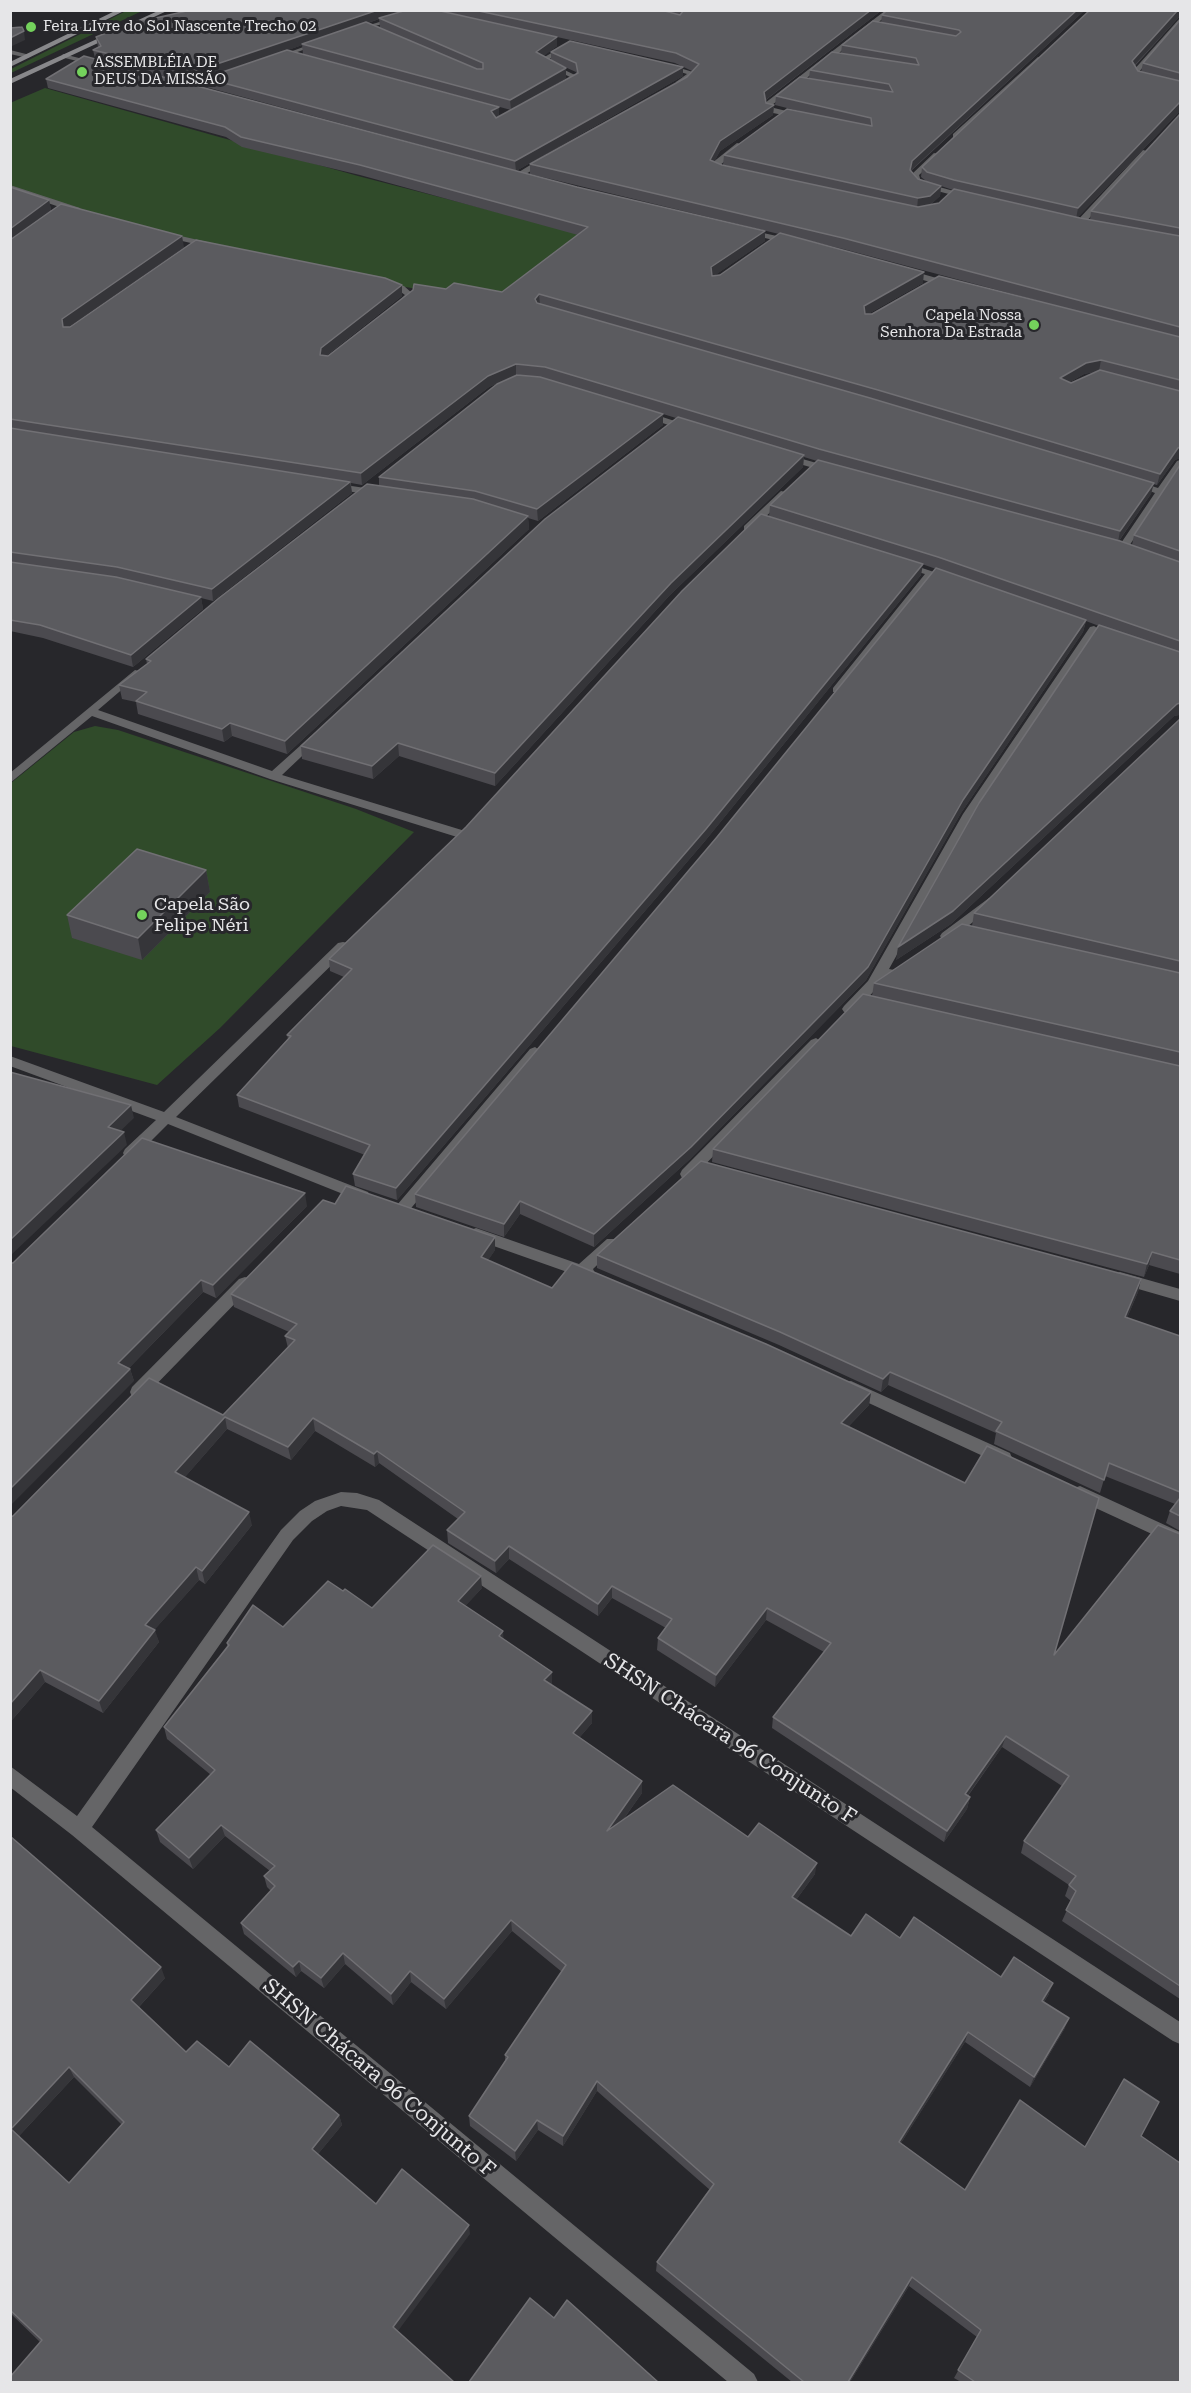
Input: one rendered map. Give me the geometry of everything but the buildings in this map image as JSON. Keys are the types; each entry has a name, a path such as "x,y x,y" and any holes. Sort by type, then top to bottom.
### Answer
{"main road":[{"path":"10,64 123,10"},
{"path":"10,82 166,10"}],"street":[{"path":"347,33 428,10"},
{"path":"809,119 771,110 768,105 891,10"},
{"path":"419,12 439,17"},
{"path":"1180,20 1134,73 1140,78 1180,87"},
{"path":"870,26 881,28"},
{"path":"367,27 376,31"},
{"path":"265,61 327,40"},
{"path":"556,43 578,48"},
{"path":"550,93 575,77 541,61 568,45"},
{"path":"982,201 922,186 915,175 1049,50"},
{"path":"10,52 28,56"},
{"path":"287,54 298,57"},
{"path":"63,56 104,66"},
{"path":"830,57 840,59"},
{"path":"654,63 691,73 691,76 672,88"},
{"path":"191,87 233,72"},
{"path":"798,82 809,84"},
{"path":"180,84 202,90"},
{"path":"777,120 786,113"},
{"path":"734,174 717,169 715,165 751,137"},
{"path":"1079,224 1149,148"},
{"path":"518,175 559,152"},
{"path":"507,172 532,179"},
{"path":"10,187 86,213"},
{"path":"942,202 950,194"},
{"path":"55,213 64,207"},
{"path":"1068,221 1090,226"},
{"path":"732,228 799,243"},
{"path":"153,231 221,248"},
{"path":"769,245 778,238"},
{"path":"189,249 199,243"},
{"path":"897,270 959,287"},
{"path":"376,281 401,288 409,294 408,299 390,313"},
{"path":"926,287 936,281"},
{"path":"630,410 669,427 706,433"},
{"path":"771,452 806,473 837,471"},
{"path":"1110,546 1127,551 1159,491 1180,463"},
{"path":"741,535 764,520 806,473"},
{"path":"1124,481 1159,491"},
{"path":"323,485 372,488 389,494"},
{"path":"358,499 372,488"},
{"path":"831,697 938,575 893,561"},
{"path":"842,1016 864,1001 969,814 1094,629"},
{"path":"10,780 144,666"},
{"path":"92,712 274,776 461,833"},
{"path":"274,776 325,728"},
{"path":"939,942 963,931 995,896"},
{"path":"117,1166 357,932"},
{"path":"873,984 901,966"},
{"path":"672,1187 703,1166 826,1032"},
{"path":"391,1205 541,1045"},
{"path":"10,1061 166,1118 333,1193 391,1205 424,1216"},
{"path":"456,1227 602,1280"},
{"path":"581,1271 623,1233"},
{"path":"1100,1273 1180,1294"},
{"path":"128,1402 254,1274"},
{"path":"836,1380 1019,1465"},
{"path":"1062,1484 1180,1540"},
{"name":"SHSN Chácara 96 Conjunto F","path":"79,1829 286,1535 306,1516 321,1506 341,1499 357,1500 373,1505 1175,2031"},
{"name":"SHSN Chácara 96 Conjunto F","path":"10,1775 79,1829 746,2382"}],"green space":[{"path":"128,10 142,11 11,73 11,69"},
{"path":"45,88 358,176 590,236 497,302 387,284 199,243 64,207 11,187 10,103"},
{"path":"95,726 118,730 356,809 414,832 220,1028 157,1085 11,1046 11,783 74,732"}],"place":[{"name":"Feira LIvre do Sol Nascente Trecho 02","path":"31,27"},
{"name":"ASSEMBLÉIA DE DEUS DA MISSÃO","path":"82,72"},
{"name":"Capela Nossa Senhora Da Estrada","path":"1034,325"},
{"name":"Capela São Felipe Néri","path":"142,915"}]}
